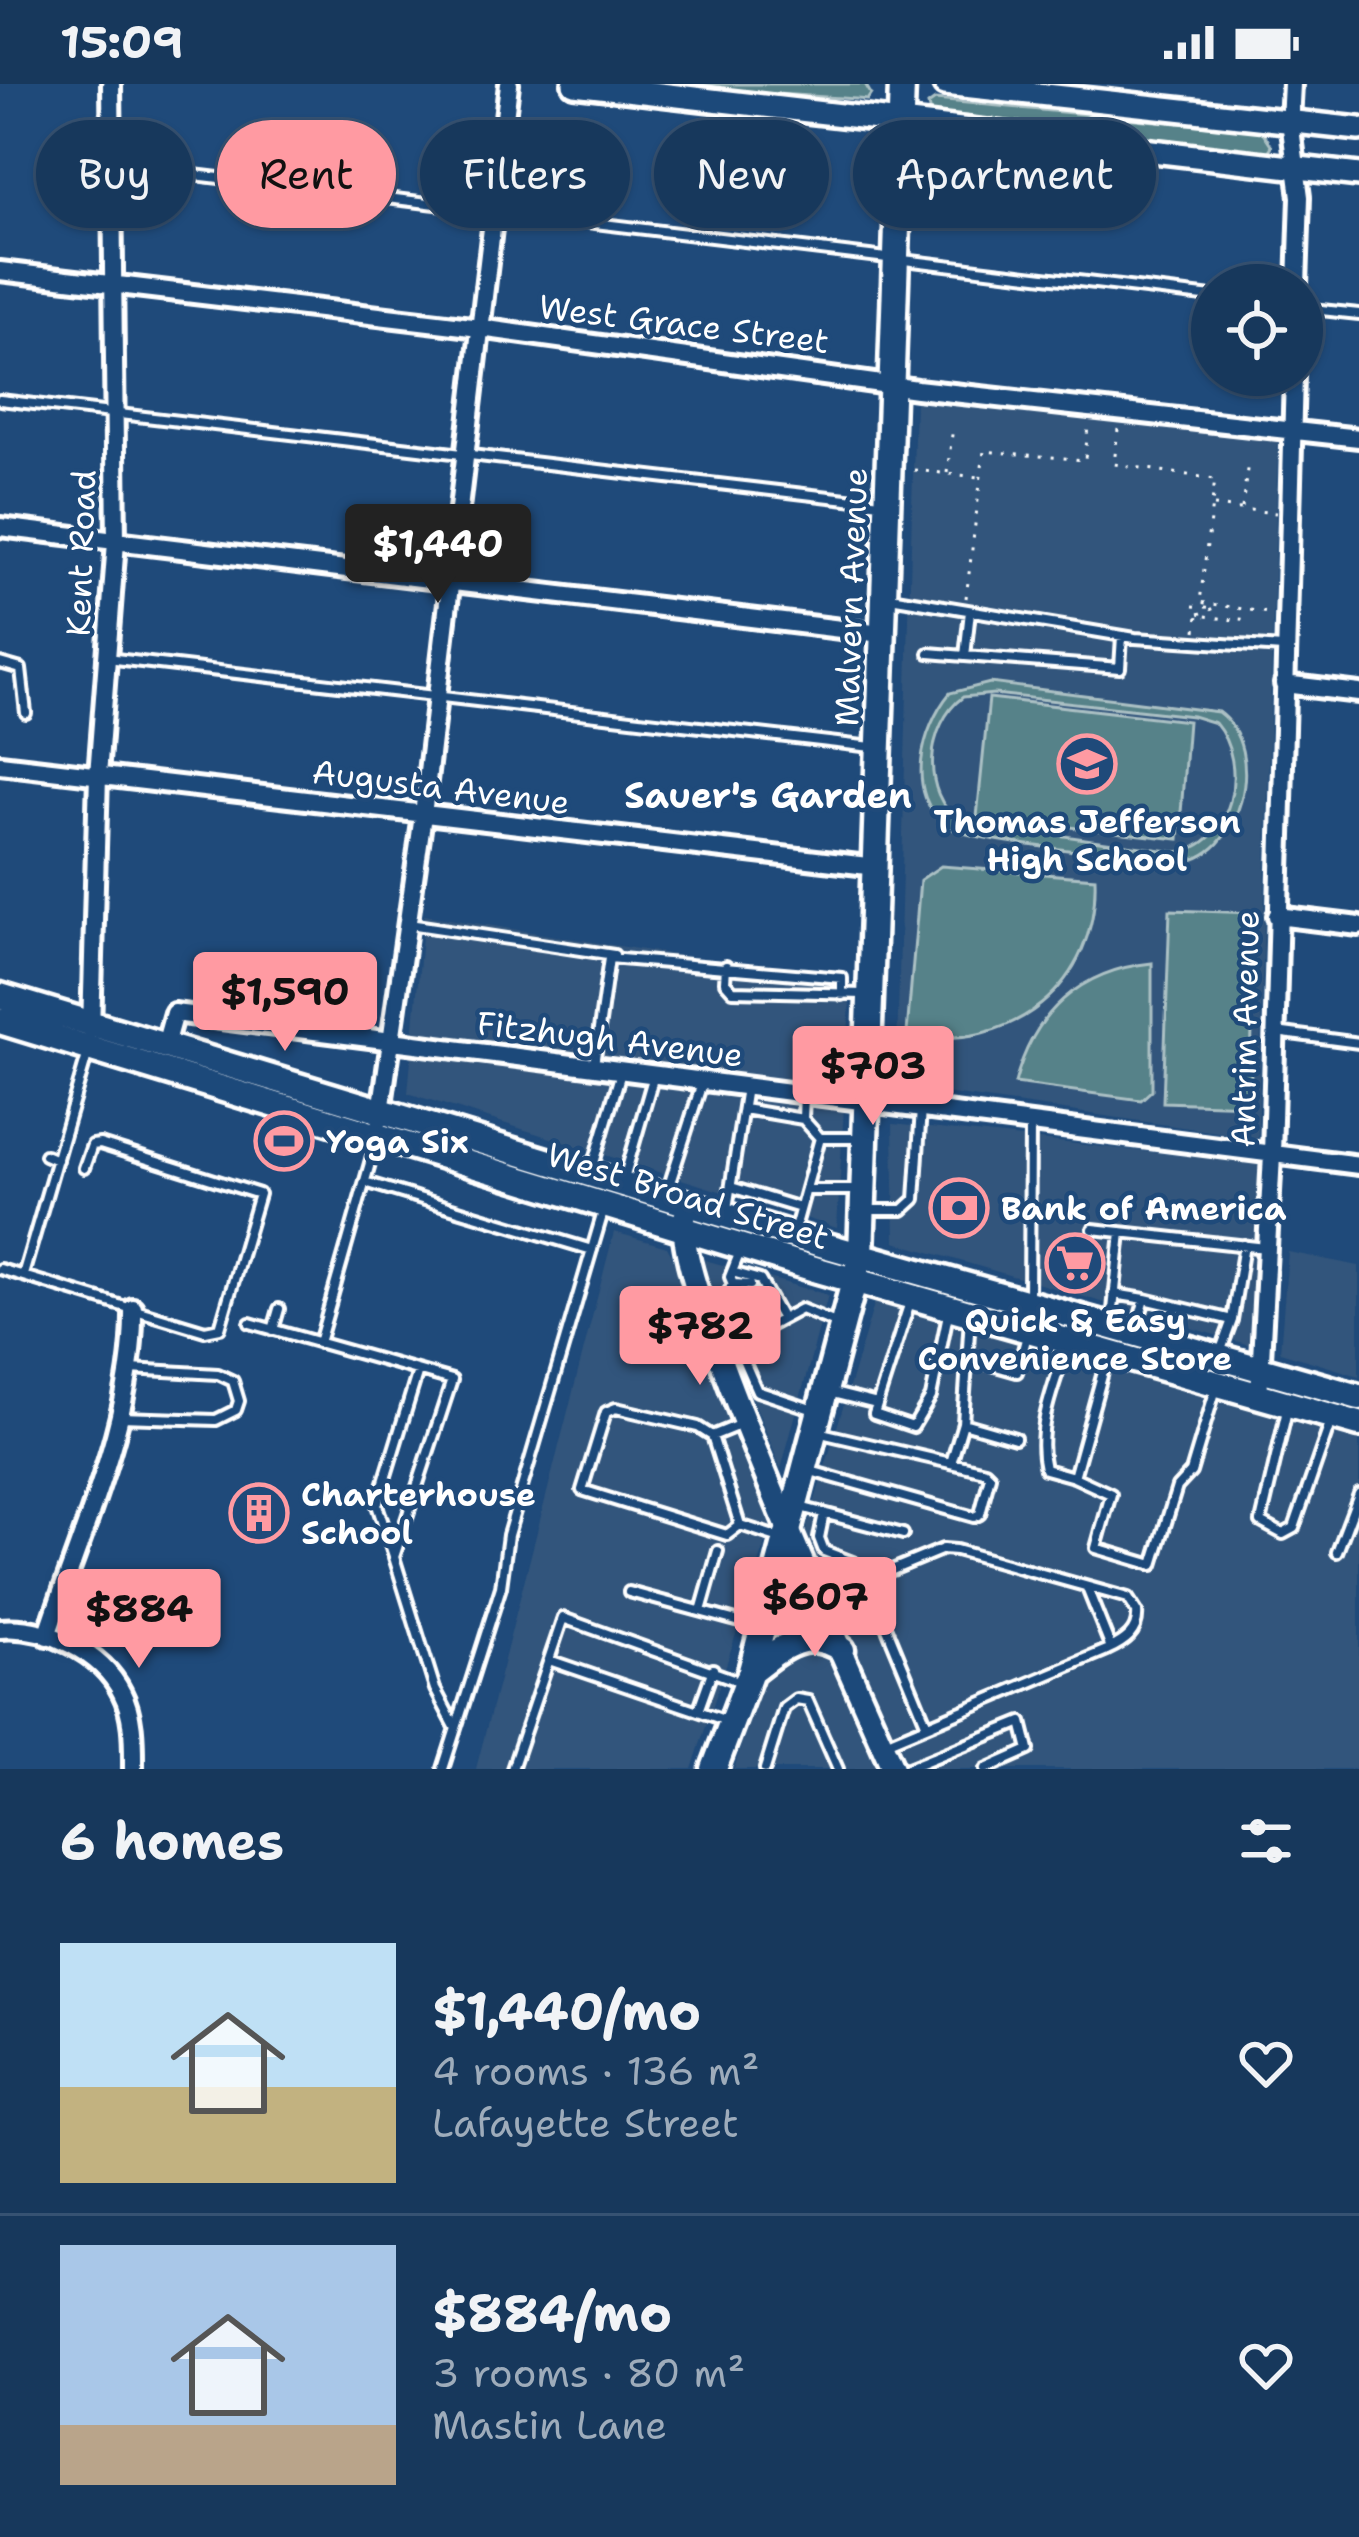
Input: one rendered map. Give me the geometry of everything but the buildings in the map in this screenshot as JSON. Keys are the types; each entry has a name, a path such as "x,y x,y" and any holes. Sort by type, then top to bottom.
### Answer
{"main road":[{"name":"Malvern Avenue","path":"900,120 902,84"},
{"name":"Malvern Avenue","path":"714,1769 734,1724 763,1628 861,1255 896,228"},
{"name":"West Broad Street","path":"0,996 91,1036 380,1124 622,1184 742,1247 856,1281 1029,1330 1123,1330 1359,1397"},
{"name":"West Broad Street","path":"0,1022 164,1045 604,1206 726,1215 1029,1304 1062,1331 1109,1353 1359,1424"},
{"path":"748,1677 800,1640 827,1640 842,1650"}],"street":[{"name":"Kent Road","path":"111,84 111,120"},
{"path":"504,120 508,84"},
{"path":"574,84 883,120"},
{"path":"945,84 1359,129"},
{"path":"1292,84 1297,264"},
{"path":"1156,150 1359,175"},
{"name":"Kent Road","path":"91,1036 98,776 116,542 111,228"},
{"path":"380,1124 423,815 492,228"},
{"name":"West Grace Street","path":"0,271 480,328 890,384 1359,438"},
{"name":"Antrim Avenue","path":"1259,1396 1272,1155 1293,396"},
{"path":"0,527 882,634"},
{"path":"1283,684 1359,693"},
{"name":"Augusta Avenue","path":"0,764 876,867"},
{"path":"1277,916 1359,926"},
{"name":"Fitzhugh Avenue","path":"164,1045 174,1012 1359,1166"},
{"path":"678,1210 746,1422 892,1769"},
{"path":"47,1636 119,1417 130,1369 133,1308"},
{"path":"0,1629 47,1636 86,1654 124,1694 133,1730 133,1769"}],"lane":[{"path":"193,175 420,201"},
{"path":"630,227 1191,294"},
{"path":"1323,310 1359,314"},
{"path":"0,400 887,503"},
{"path":"883,596 1122,636 1283,647"},
{"path":"964,656 970,611"},
{"path":"929,653 1120,668 1122,636"},
{"path":"107,658 879,748"},
{"path":"0,663 21,669 26,713"},
{"path":"408,923 618,955 842,978 842,994"},
{"path":"594,1067 605,963 618,955"},
{"path":"726,966 724,982 733,991 870,994"},
{"path":"1275,1031 1359,1043"},
{"path":"23,1276 91,1036"},
{"path":"590,1174 622,1070"},
{"path":"622,1184 655,1074"},
{"path":"678,1210 704,1080"},
{"path":"726,1215 746,1086"},
{"path":"803,1119 804,1093"},
{"path":"805,1190 903,1210 916,1198 921,1108"},
{"path":"743,1109 803,1119 820,1138 866,1138"},
{"path":"1029,1304 1030,1123"},
{"path":"320,1343 380,1124"},
{"path":"793,1235 820,1138"},
{"path":"0,1269 205,1331 220,1328 259,1194 100,1144 92,1145 84,1168"},
{"path":"45,1155 57,1160"},
{"path":"365,1182 591,1253"},
{"path":"730,1187 800,1208"},
{"path":"442,1769 501,1586 508,1535 604,1206"},
{"path":"1093,1228 1267,1248"},
{"path":"1121,1232 1114,1294 1123,1330"},
{"path":"1219,1357 1232,1321 1244,1245"},
{"path":"735,1288 732,1272 742,1247"},
{"path":"732,1272 760,1280 782,1319"},
{"path":"723,1299 735,1288 750,1285"},
{"path":"1114,1294 1232,1321"},
{"path":"911,1297 874,1414 913,1427 920,1422 960,1311"},
{"path":"1123,1330 1145,1299"},
{"path":"631,1322 721,1342 755,1323 762,1308"},
{"path":"273,1330 279,1309"},
{"path":"735,1323 782,1319 801,1309 845,1327"},
{"path":"951,1462 963,1423 971,1359 960,1311"},
{"path":"250,1323 452,1380 394,1557"},
{"path":"971,1359 1017,1372 1029,1330"},
{"path":"1062,1331 1041,1454 1045,1469 1111,1494 1096,1548 1153,1564 1177,1487 1192,1472 1217,1384"},
{"path":"721,1342 757,1391 990,1476 980,1514 974,1517 806,1470"},
{"path":"1074,1477 1109,1353"},
{"path":"119,1417 215,1420 236,1410 239,1401 233,1381 218,1374 130,1369"},
{"path":"418,1371 377,1505 436,1689 455,1727"},
{"path":"822,1412 877,1404"},
{"path":"1288,1404 1261,1522 1283,1534 1294,1528 1332,1417"},
{"path":"740,1525 712,1436 698,1427 616,1408 606,1412 582,1490 727,1535 740,1525 791,1524 824,1513 903,1534"},
{"path":"712,1436 746,1422"},
{"path":"963,1423 1015,1438"},
{"path":"1337,1552 1359,1494"},
{"path":"824,1513 819,1538 824,1551 855,1563"},
{"path":"882,1744 1112,1648 1132,1633 1137,1612 1128,1598 956,1550 943,1550 875,1577 870,1587 927,1725"},
{"path":"701,1612 718,1551"},
{"path":"1086,1586 1112,1648"},
{"path":"629,1592 763,1628"},
{"path":"512,1769 563,1618 748,1677"},
{"path":"549,1660 734,1724"},
{"path":"698,1711 713,1669"},
{"path":"765,1769 784,1708 796,1699 808,1701 838,1769"},
{"path":"906,1769 1022,1721 1029,1750 986,1769"}],"path":[{"path":"965,602 983,455 989,448 1084,460 1088,423"},
{"path":"947,474 953,427"},
{"path":"1118,427 1114,464 1212,476 1212,506 1196,602"},
{"path":"1242,509 1248,462"},
{"path":"914,470 980,478"},
{"path":"1212,506 1279,513"},
{"path":"1196,602 1276,613"},
{"path":"1196,602 1215,608 1198,615"},
{"path":"1198,615 1240,621 1242,609"},
{"path":"1196,633 1198,615"}],"shaded area":[{"name":"Thomas Jefferson High School","path":"915,402 1278,441 1258,1138 896,1086"},
{"path":"424,915 851,983 837,1228 408,1093"},
{"path":"893,1124 1260,1164 1253,1346 895,1242"},
{"path":"614,1232 667,1247 671,1254 773,1521 692,1769 476,1769"},
{"path":"1288,1252 1359,1266 1359,1376 1280,1352"},
{"path":"705,1260 828,1295 781,1469 701,1270"},
{"path":"882,1278 1359,1428 1359,1769 734,1769"}],"green space":[{"path":"651,84 865,84 871,94 867,100"},
{"path":"935,100 1146,120 972,120 930,115 928,105"},
{"path":"1156,121 1262,131 1272,146 1266,155 1156,142"},
{"path":"990,683 1218,712 1234,729 1245,775 1232,824 1200,857 1177,862 1020,844 948,827 934,814 921,780 925,742 950,693","holes":["994,694 1192,716 1215,723 1226,740 1233,781 1223,820 1195,847 1176,852 960,821 938,794 935,741 941,724 963,697"]},
{"path":"989,698 1188,721 1179,839 977,817"},
{"path":"941,866 1095,878 1092,916 1082,951 1064,980 1041,1004 1013,1022 980,1034 907,1033 920,880"},
{"path":"1170,910 1255,913 1250,1105 1163,1102"},
{"path":"1152,963 1152,1090 1141,1100 1015,1083 1034,1036 1063,999 1103,975"}],"place":[{"name":"Thomas Jefferson High School","path":"1087,764"},
{"name":"Yoga Six","path":"284,1141"},
{"name":"Bank of America","path":"959,1208"},
{"name":"Quick & Easy Convenience Store","path":"1075,1263"},
{"name":"Charterhouse School","path":"259,1513"}],"district":[{"name":"Sauer's Garden","path":"768,795"}]}
